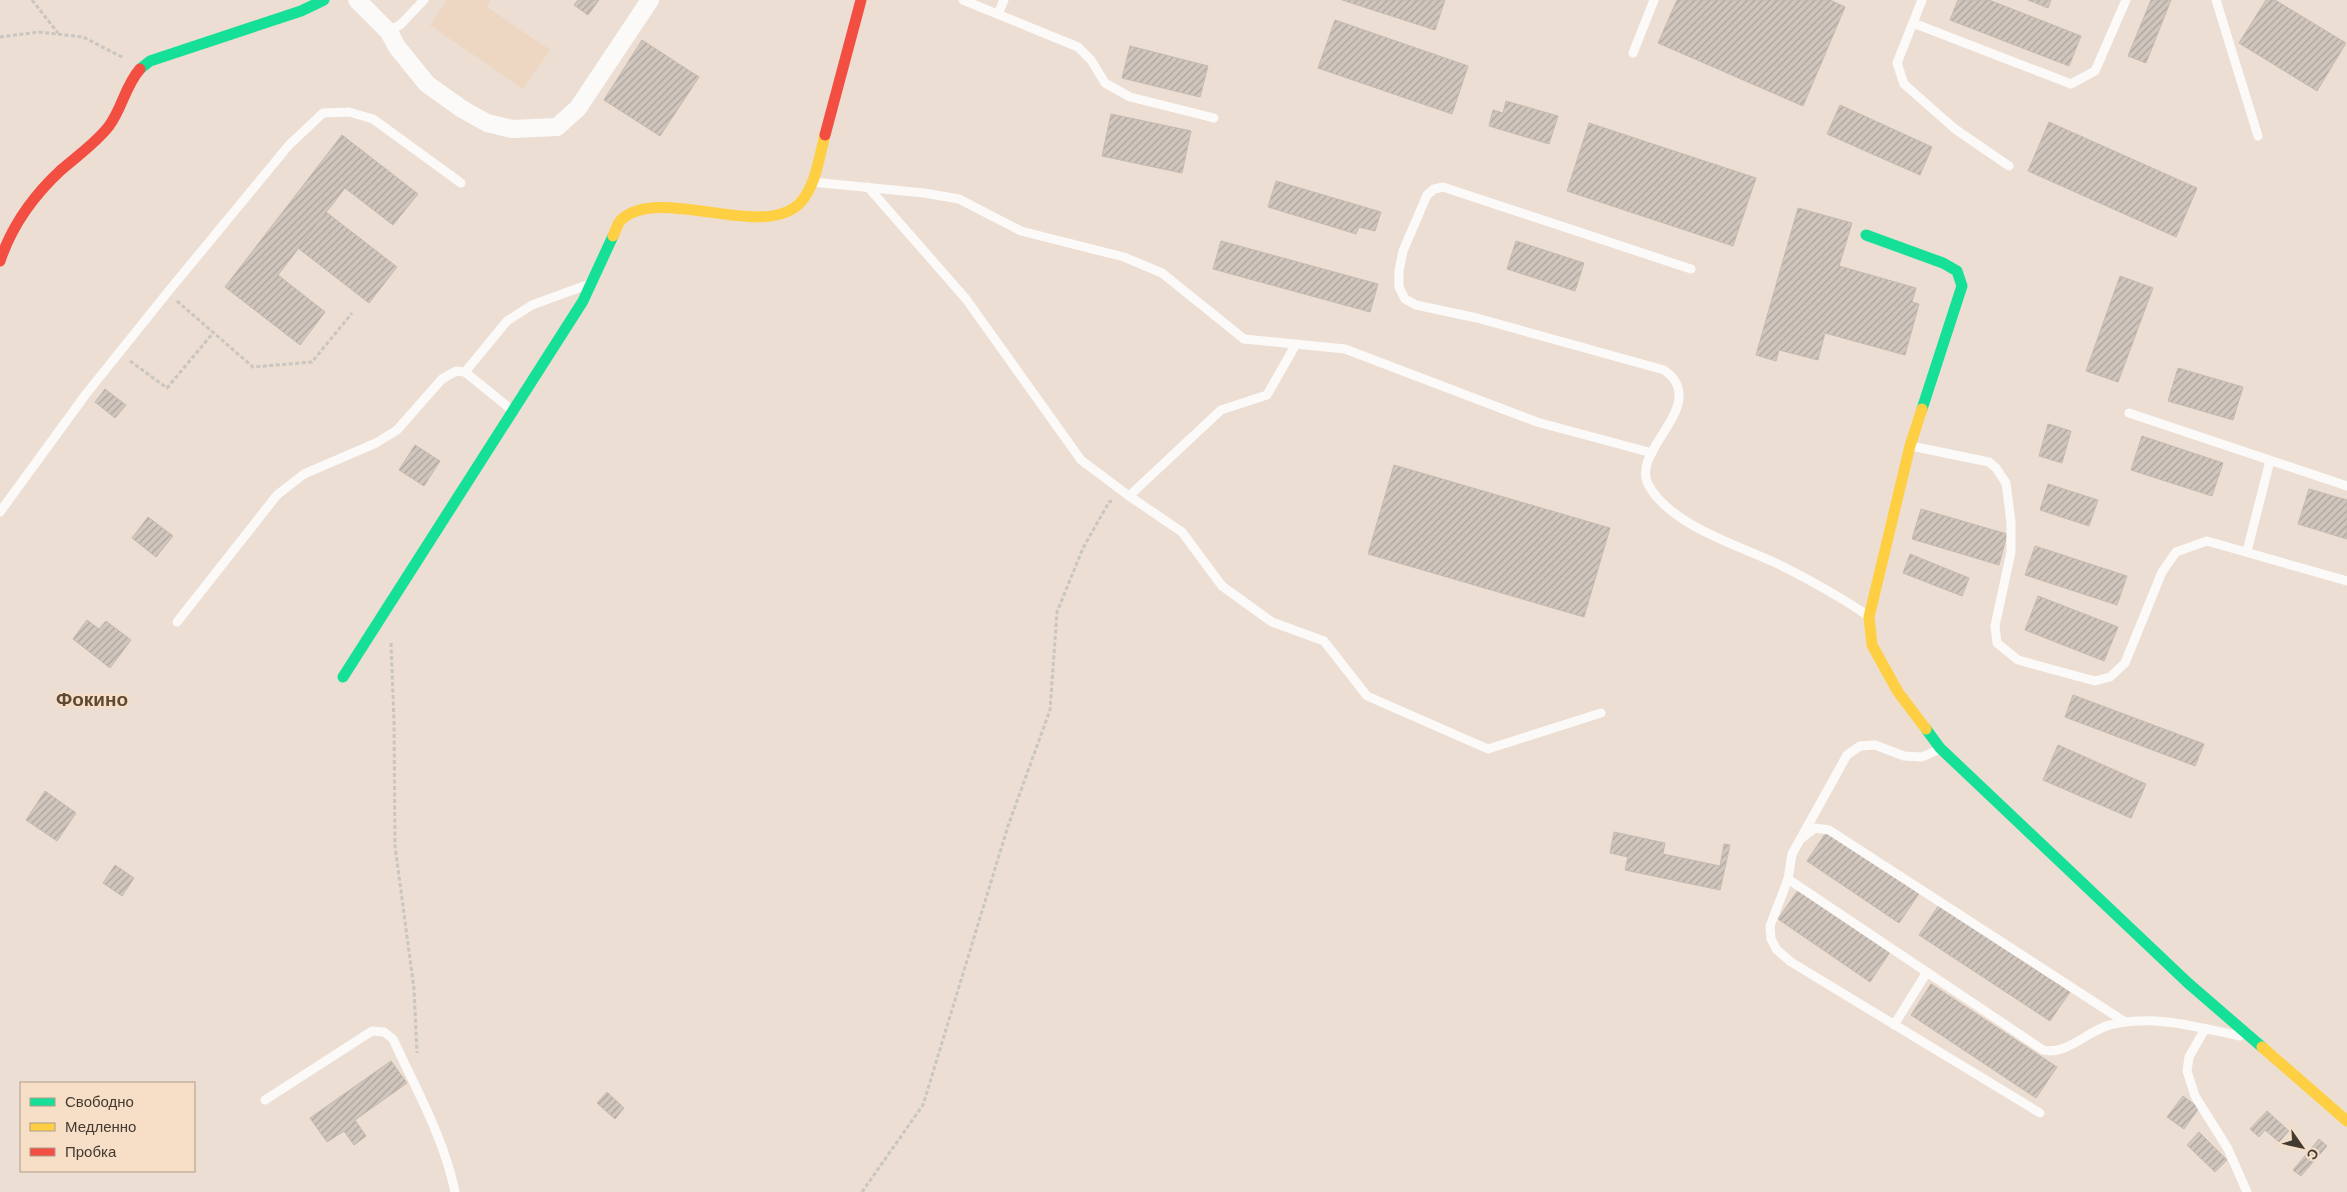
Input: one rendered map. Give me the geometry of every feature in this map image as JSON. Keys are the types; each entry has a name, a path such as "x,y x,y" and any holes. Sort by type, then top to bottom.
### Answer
{"street":[{"path":"0,261 9,235 25,208 55,176 86,150 108,126 140,67 150,61 301,11 324,0"},
{"path":"357,0 389,32 397,47 427,84 462,110 487,123 512,129 557,127 578,108 650,0"},
{"path":"344,677 594,283 621,219 634,210 660,209 772,216 791,210 804,200 812,182 861,0"},
{"path":"1866,236 1943,263 1957,271 1962,286 1910,446 1869,617 1872,645 1898,692 1940,748 2188,983 2347,1121"}],"lane":[{"path":"389,32 400,24 424,0"},
{"path":"963,0 1078,47 1091,60 1105,83 1130,97 1214,118"},
{"path":"998,14 1004,0"},
{"path":"1632,54 1654,0"},
{"path":"1922,0 1897,62 1904,84 1955,129 2010,166"},
{"path":"1912,23 2071,84 2095,71 2126,0"},
{"path":"2216,0 2258,136"},
{"path":"0,512 86,394 289,145 323,113 349,112 372,119 462,182"},
{"path":"812,182 959,199 1022,231 1124,257 1162,273 1244,339 1346,349 1537,422 1652,453"},
{"path":"1691,269 1443,187 1434,188 1426,195 1403,252 1399,271 1399,287 1405,300 1416,305 1486,320 1664,370 1675,381 1679,391 1678,408 1646,467 1648,485 1664,504 1701,529 1778,564 1846,601 1869,617"},
{"path":"868,188 966,299 1081,460 1182,532 1222,586 1272,622 1324,641 1367,696 1488,749 1601,713"},
{"path":"465,372 508,321 532,305 594,283"},
{"path":"1129,496 1221,410 1266,395 1296,344"},
{"path":"177,622 277,496 304,474 376,444 397,430 442,379 456,371 465,372 514,411"},
{"path":"2129,413 2270,462 2347,486"},
{"path":"1910,446 1989,462 1996,468 2006,483 2012,552 1995,626 1997,642 2018,660 2095,681 2110,677 2125,663 2162,572 2176,552 2206,541 2347,580"},
{"path":"2247,551 2270,462"},
{"path":"1940,748 1922,757 1904,756 1875,745 1860,746 1847,755 1792,854 1788,879 1770,926 1771,939 1777,950 1791,962 2040,1112"},
{"path":"1800,840 1816,828 1829,830 2125,1022"},
{"path":"1788,879 2043,1050 2051,1052 2071,1045 2109,1025 2125,1022 2170,1022 2252,1038"},
{"path":"1894,1024 1928,972"},
{"path":"2205,1029 2189,1057 2187,1071 2195,1096 2228,1149 2247,1192"},
{"path":"266,1100 372,1031 384,1032 393,1039 442,1147 450,1167 455,1192"}],"path":[{"path":"32,0 59,33"},
{"path":"0,37 39,32 83,37 140,67"},
{"path":"168,293 253,367 312,362 352,313"},
{"path":"120,353 168,388 213,333"},
{"path":"862,1192 922,1105 1008,826 1050,710 1057,612 1083,548 1109,502 1129,496"},
{"path":"389,606 394,721 394,846 414,989 417,1056"}],"shaded area":[{"path":"447,0 491,0 487,7 550,50 523,89 430,25"}],"building":[{"path":"578,0 599,0 588,15 574,5"},
{"path":"1342,0 1445,0 1435,30"},
{"path":"1677,0 1830,0 1845,7 1803,106 1658,43"},
{"path":"1958,0 1989,0 2081,36 2069,66 1950,20"},
{"path":"2028,0 2051,0 2048,8"},
{"path":"2151,0 2171,0 2146,63 2128,56"},
{"path":"2266,0 2275,0 2346,43 2317,91 2239,43"},
{"path":"1335,20 1468,66 1452,114 1318,68"},
{"path":"642,40 699,77 660,136 604,100"},
{"path":"1130,46 1208,66 1200,97 1122,78"},
{"path":"1506,101 1558,116 1549,144 1489,126 1493,110 1503,113"},
{"path":"1840,105 1932,147 1920,175 1827,134"},
{"path":"1111,114 1191,131 1182,173 1102,156"},
{"path":"2049,122 2197,188 2176,237 2028,171"},
{"path":"1589,123 1756,178 1733,246 1567,191"},
{"path":"342,135 418,194 393,225 345,188 278,275 325,312 300,345 225,287"},
{"path":"1276,181 1381,212 1375,231 1359,227 1356,234 1268,207"},
{"path":"1798,208 1852,223 1839,266 1916,288 1912,302 1919,304 1905,355 1825,333 1818,360 1779,350 1776,361 1756,355"},
{"path":"326,212 397,267 369,303 298,248"},
{"path":"1221,241 1378,284 1370,312 1213,269"},
{"path":"1516,241 1584,263 1575,291 1507,269"},
{"path":"2120,276 2153,288 2118,382 2086,371"},
{"path":"2178,368 2243,387 2233,420 2168,401"},
{"path":"105,389 126,405 115,418 95,402"},
{"path":"2048,424 2071,431 2062,463 2039,456"},
{"path":"2142,436 2223,463 2212,496 2131,470"},
{"path":"415,445 440,461 424,486 399,470"},
{"path":"1394,465 1610,528 1584,617 1368,554"},
{"path":"2048,484 2098,500 2089,526 2040,510"},
{"path":"2309,489 2347,500 2347,539 2298,524"},
{"path":"1921,509 2007,534 1999,565 1912,539"},
{"path":"148,517 173,536 156,557 132,538"},
{"path":"2035,546 2127,576 2117,605 2025,575"},
{"path":"1910,554 1969,578 1962,596 1903,573"},
{"path":"2038,596 2118,627 2104,661 2025,630"},
{"path":"87,620 99,629 106,621 131,640 110,668 73,639"},
{"path":"2073,695 2204,744 2195,766 2065,717"},
{"path":"2058,745 2146,784 2131,818 2043,780"},
{"path":"45,791 76,813 57,841 26,820"},
{"path":"1827,831 1920,892 1899,923 1807,861"},
{"path":"1614,832 1665,843 1663,854 1720,866 1724,844 1730,845 1720,890 1625,870 1628,857 1610,853"},
{"path":"115,865 134,878 122,896 103,883"},
{"path":"1798,890 1890,952 1870,982 1778,919"},
{"path":"1939,905 2070,992 2050,1021 1919,935"},
{"path":"1931,984 2057,1067 2036,1098 1911,1015"},
{"path":"391,1061 407,1083 355,1120 366,1136 354,1145 344,1131 327,1142 310,1118"},
{"path":"607,1092 624,1108 615,1119 597,1103"},
{"path":"2183,1096 2199,1108 2184,1129 2167,1117"},
{"path":"2267,1111 2289,1131 2279,1142 2265,1130 2259,1137 2250,1129"},
{"path":"2199,1132 2227,1160 2215,1172 2187,1145"},
{"path":"2319,1139 2327,1146 2301,1176 2293,1170"}],"traffic: fast":[{"path":"140,69 150,61 301,11 324,0"},
{"path":"1866,235 1943,263 1957,271 1962,286 1922,409"},
{"path":"343,677 583,301 613,236"},
{"path":"1926,729 1940,748 2188,983 2262,1047"}],"traffic: slow":[{"path":"613,236 620,221 639,210 661,208 686,209 738,216 762,217 783,213 800,203 810,188 825,135"},
{"path":"1922,409 1910,446 1869,617 1872,645 1898,692 1926,729"},
{"path":"2262,1047 2347,1121"}],"traffic: jam":[{"path":"825,135 861,0"},
{"path":"0,261 11,235 24,212 41,190 109,126 140,69"}],"district":[{"name":"Фокино","path":"92,699"}]}
